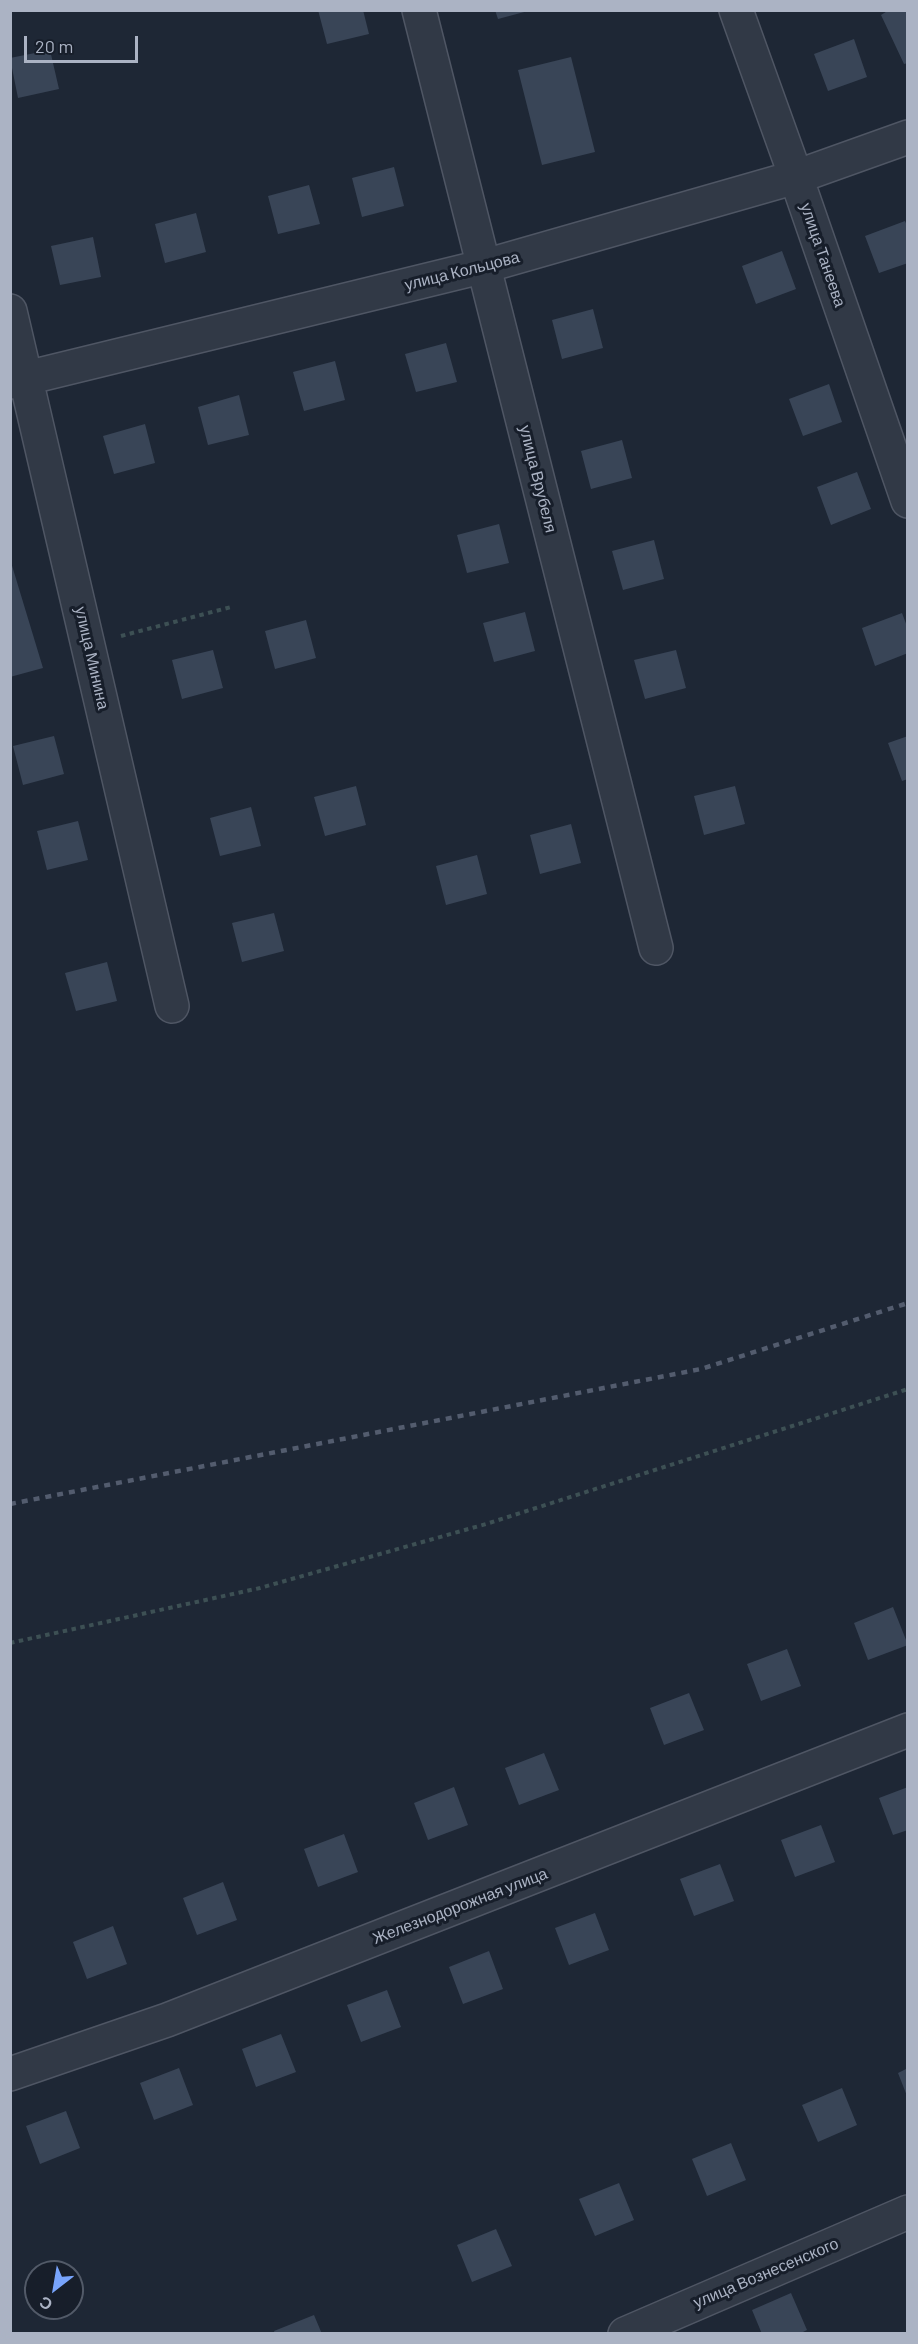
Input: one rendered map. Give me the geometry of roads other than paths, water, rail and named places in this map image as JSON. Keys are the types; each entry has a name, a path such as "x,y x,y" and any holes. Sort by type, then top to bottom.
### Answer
{"street":[{"name":"улица Врубеля","path":"419,10 656,948"},
{"name":"улица Танеева","path":"736,10 908,501"},
{"name":"улица Кольцова","path":"19,380 485,266 796,177 908,137"},
{"name":"улица Минина","path":"10,311 19,380 89,645 172,1006"},
{"name":"Железнодорожная улица","path":"10,2074 167,2020 908,1730"},
{"name":"улица Вознесенского","path":"625,2334 908,2212"}],"railway":[{"path":"10,1504 701,1369 908,1303"}]}
